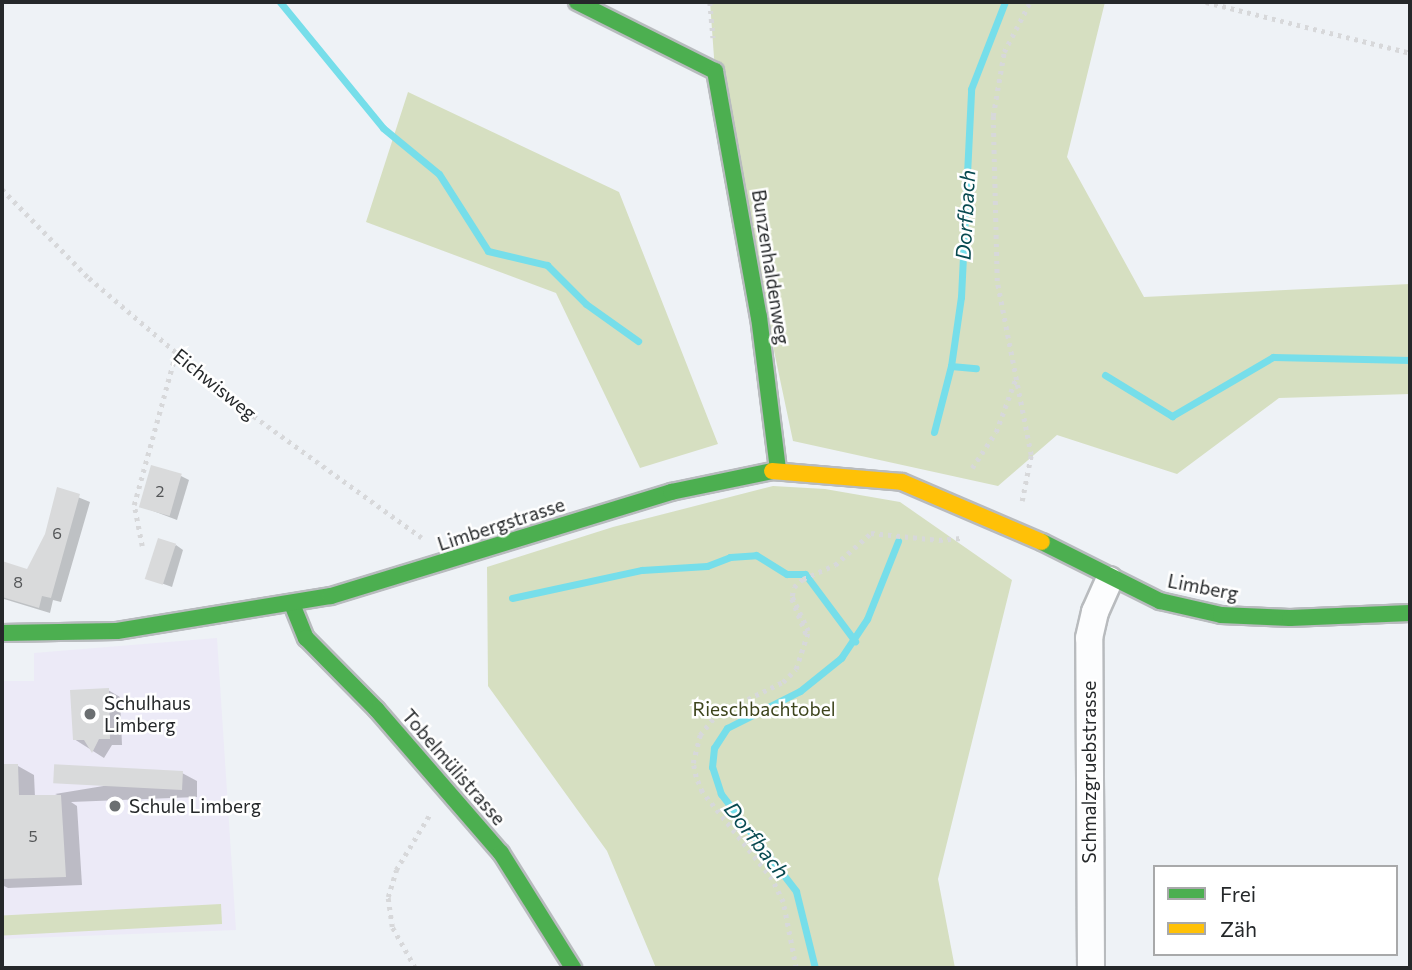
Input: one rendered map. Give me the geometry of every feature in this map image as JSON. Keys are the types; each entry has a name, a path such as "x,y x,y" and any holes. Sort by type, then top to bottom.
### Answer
{"street":[{"name":"Bunzenhaldenweg","path":"577,2 715,71 760,317 778,470"},
{"name":"Limbergstrasse","path":"2,633 117,631 292,604 435,567 671,492 778,470 902,482 1005,524"},
{"name":"Limberg","path":"1005,524 1109,580 1160,601 1221,615 1290,618 1410,613"},
{"name":"Schmalzgruebstrasse","path":"1091,968 1089,638 1094,612 1109,580"},
{"name":"Tobelmülistrasse","path":"292,604 306,638 377,710 501,853 573,968"}],"path":[{"path":"1005,524 1023,499 1031,455 997,281 993,116 1004,52 1029,2"},
{"path":"1206,2 1410,53"},
{"name":"Eichwisweg","path":"2,189 47,239 233,401 424,539 435,567"},
{"path":"142,546 134,505 176,352"},
{"path":"972,468 996,432 1017,377"},
{"path":"796,968 783,902 772,879 702,792 693,763 700,735 710,721 789,677 807,636 792,596 794,587 803,579 835,565 871,533 934,538"},
{"path":"414,838 396,870 388,897 392,927 415,968"}],"shaded area":[{"name":"Schule Limberg","path":"217,638 236,930 2,939 2,681 34,681 34,653"}],"green space":[{"path":"710,2 1105,2 1067,157 1144,297 1410,284 1410,394 1279,398 1177,474 1057,435 998,486 793,441 715,71"},
{"path":"408,92 619,192 718,444 640,468 556,293 366,222"},
{"name":"Rieschbachtobel","path":"773,486 825,489 900,502 1012,580 938,879 955,968 656,968 607,851 488,686 487,567 613,527"},
{"path":"221,904 222,924 3,935 2,915"}],"building":[{"path":"151,465 182,474 170,516 139,507"},
{"path":"57,487 80,494 51,598 42,596 39,608 2,597 2,561 27,569 45,534"},
{"path":"158,538 176,544 163,585 145,579"},
{"name":"Schulhaus Limberg","path":"109,688 110,739 99,739 92,753 84,740 73,740 70,690"},
{"path":"2,764 18,764 19,795 61,795 66,877 2,879"},
{"path":"54,764 183,771 182,790 53,783"}],"waterway":[{"path":"280,2 383,128 439,174 488,251 547,265 586,304 638,341"},
{"name":"Dorfbach","path":"934,432 951,366 961,297 971,89 1005,2"},
{"path":"1105,375 1172,416 1273,357 1410,360"},
{"path":"951,366 976,368"},
{"name":"Dorfbach","path":"815,968 796,891 721,794 712,767 714,748 727,728 800,691 841,658 867,619 898,541"},
{"path":"512,598 642,570 707,566 730,557 756,555 787,574 805,574 855,641"}],"traffic: fast":[{"path":"577,2 715,71 759,317 778,470"},
{"path":"2,633 117,631 331,596 671,492 772,471"},
{"path":"1042,542 1160,601 1221,615 1290,618 1410,613"},
{"path":"292,604 306,638 377,710 501,853 573,968"}],"traffic: slow":[{"path":"772,471 902,482 1042,542"}],"place":[{"name":"Schulhaus Limberg","path":"90,714"},
{"name":"Schule Limberg","path":"115,806"}]}
